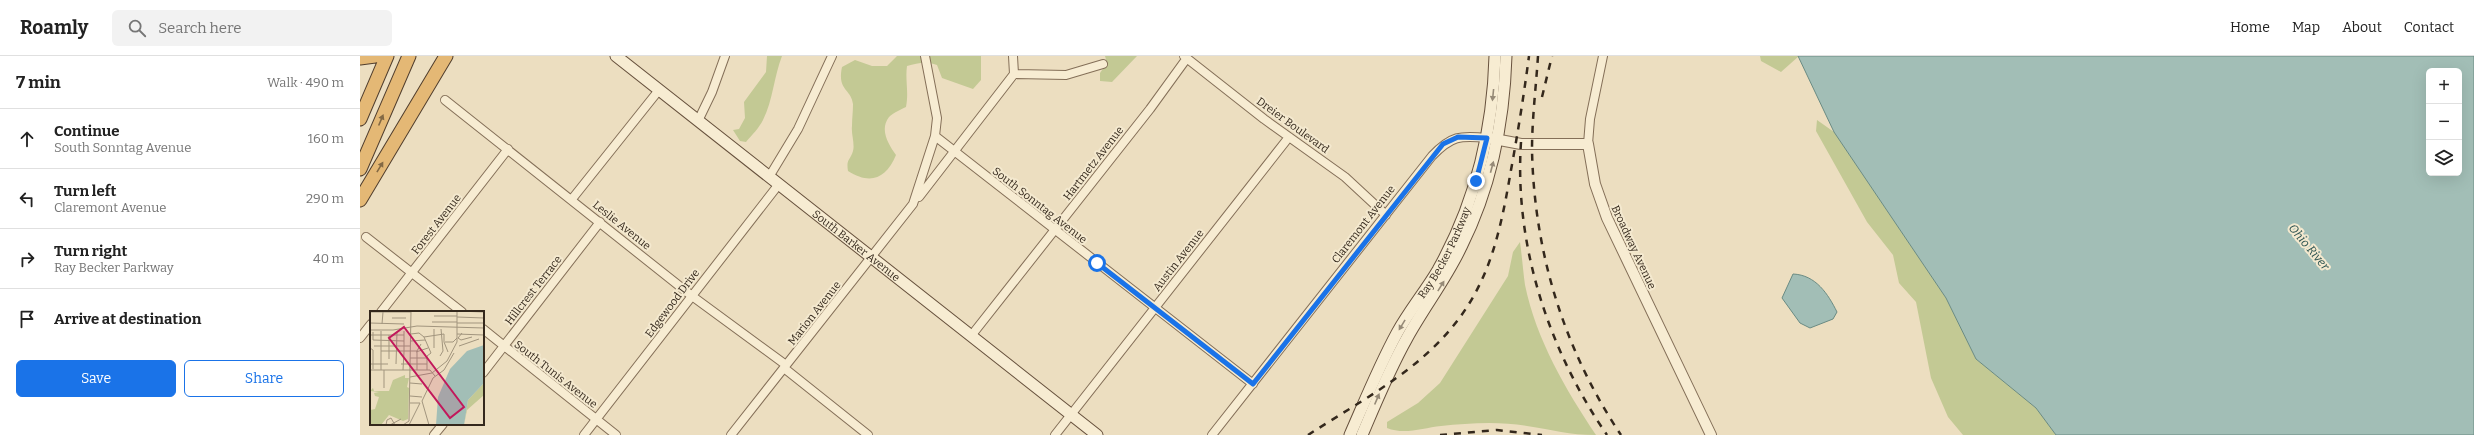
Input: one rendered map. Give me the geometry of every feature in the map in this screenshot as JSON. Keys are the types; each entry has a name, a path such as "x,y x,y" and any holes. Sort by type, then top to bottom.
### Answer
{"highway":[{"path":"360,58 375,56"},
{"path":"360,119 387,56"},
{"path":"360,169 409,56"},
{"path":"360,200 446,56"}],"main road":[{"name":"South Barker Avenue","path":"616,56 627,60 659,90 1097,435"},
{"name":"Ray Becker Parkway","path":"1362,435 1391,368 1407,337 1441,286 1462,246 1487,184 1492,139 1495,56"},
{"name":"Ray Becker Parkway","path":"1350,435 1381,364 1401,326 1438,270 1452,241 1492,139 1504,93 1506,56"}],"street":[{"path":"698,121 712,92 725,56"},
{"path":"769,177 798,129 832,56"},
{"path":"925,56 935,106 935,136"},
{"path":"1013,56 1014,74 1066,75 1103,64"},
{"name":"Broadway Avenue","path":"1603,56 1590,119 1588,144 1595,184 1607,218 1711,435"},
{"name":"Dreier Boulevard","path":"1185,57 1289,137 1345,177 1386,215"},
{"name":"Hartmetz Avenue","path":"971,336 1055,229 1185,57"},
{"name":"Marion Avenue","path":"731,435 1014,74"},
{"path":"572,199 659,90"},
{"name":"Leslie Avenue","path":"446,100 692,296 785,366 868,435"},
{"name":"South Sonntag Avenue","path":"935,136 1253,384"},
{"name":"Marion Avenue","path":"913,204 935,136"},
{"name":"Austin Avenue","path":"1055,435 1289,137"},
{"name":"Claremont Avenue","path":"1212,435 1443,144 1458,137 1492,139 1521,144 1588,144"},
{"name":"Forest Avenue","path":"382,311 508,149"},
{"name":"Edgewood Drive","path":"584,435 779,184"},
{"name":"Hillcrest Terrace","path":"484,371 600,222"},
{"path":"366,237 461,311"},
{"path":"360,338 370,325"},
{"name":"South Tunis Avenue","path":"484,330 616,435"},
{"path":"434,435 442,425"}],"green space":[{"path":"767,56 782,56 769,104 763,120 757,129 746,142 740,141 733,130 739,129 745,118 744,102 766,72"},
{"path":"897,56 981,56 981,80 973,89 942,78 937,65 922,63 907,66 906,107 889,117 885,127 886,137 896,155 887,170 882,174 876,177 863,178 848,171 848,162 853,148 853,104 850,95 841,81 842,67 855,60 872,66 887,66"},
{"path":"1105,56 1137,56 1112,82 1100,81 1100,73 1107,63"},
{"path":"1760,56 1799,56 1781,72 1761,61"},
{"path":"1817,120 1834,132 1946,298 1976,359 2036,408 2056,435 1963,435 1948,417 1931,378 1916,302 1899,283 1893,255 1867,222 1816,131"},
{"path":"1520,242 1525,285 1530,305 1544,344 1563,382 1596,435 1569,433 1516,424 1495,423 1473,423 1407,431 1387,428 1387,422 1418,403 1440,383 1508,276 1513,252"}],"water":[{"name":"Ohio River","path":"1798,56 2474,56 2474,435 2056,435 2036,408 1976,359 1946,298 1834,132"},
{"path":"1793,274 1808,278 1815,282 1825,292 1837,312 1833,319 1810,328 1800,323 1782,298"}],"railway":[{"path":"1308,435 1382,388 1410,368 1444,337 1461,316 1475,294 1494,248 1506,198 1529,56"},
{"path":"1538,56 1533,115 1532,150 1534,188 1546,263 1568,334 1583,369 1601,403 1621,435"},
{"path":"1542,97 1552,56"},
{"path":"1521,142 1520,181 1523,219 1530,258 1540,296 1552,333 1568,368 1586,403 1607,435"},
{"path":"1440,435 1497,430 1542,435"}],"route":[{"path":"1097,263 1253,384 1443,144 1458,137 1473,136 1487,138 1476,181"}]}
